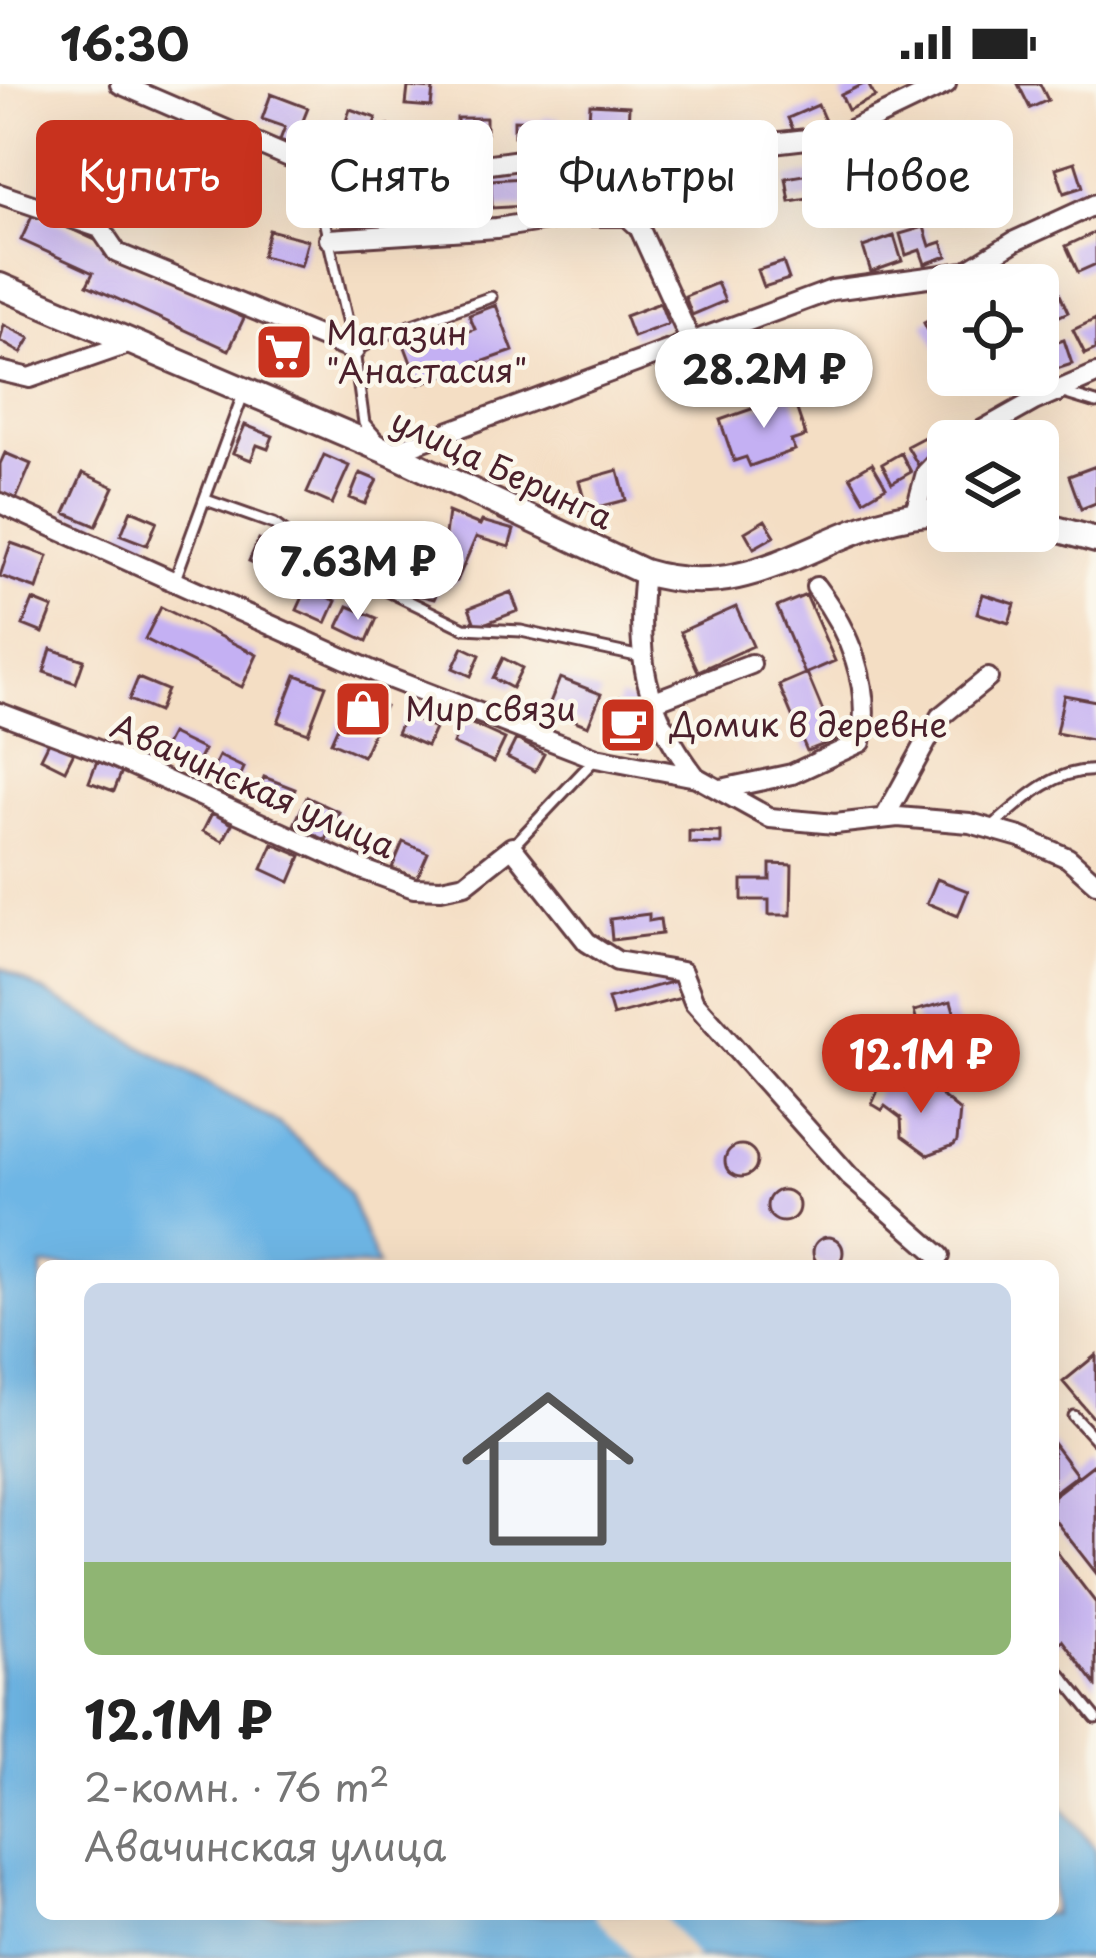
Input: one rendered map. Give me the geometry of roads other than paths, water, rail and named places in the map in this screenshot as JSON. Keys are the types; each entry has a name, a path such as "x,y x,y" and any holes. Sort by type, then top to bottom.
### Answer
{"main road":[{"name":"улица Беринга","path":"0,286 391,453 644,572 683,583 730,580 867,525 927,513"},
{"path":"1059,530 1096,540"}],"street":[{"path":"120,84 286,154"},
{"path":"493,164 600,149 684,153 844,133 946,84"},
{"path":"0,194 100,229 117,253 354,351"},
{"path":"986,264 1015,241 1096,204"},
{"path":"329,238 497,228 572,216 628,216 639,227 692,344"},
{"path":"391,453 832,290 927,282"},
{"path":"0,370 30,378 131,343"},
{"path":"1059,392 1096,374"},
{"path":"1004,420 1050,396"},
{"path":"915,513 927,472"},
{"path":"0,503 386,676 596,758 696,778 770,818 835,824 885,817 991,828 1067,857 1096,883"},
{"path":"644,572 641,656 652,701 668,741 696,778"},
{"path":"721,789 792,775 861,742 865,684 837,614 816,587"},
{"path":"652,701 751,664"},
{"path":"885,817 940,717 988,678"},
{"name":"Авачинская улица","path":"0,713 103,752 414,888 441,890 465,884 512,847"},
{"path":"512,847 587,942 617,961 682,972 694,1002 849,1177 940,1256"}],"lane":[{"path":"326,228 354,351 364,423 391,453"},
{"path":"354,351 384,334 491,297"},
{"path":"174,583 244,392"},
{"path":"1059,392 1096,404"},
{"path":"206,500 274,524 316,556 464,628 521,631 641,656"},
{"path":"512,847 596,758"},
{"path":"991,828 1036,789 1080,770 1096,771"},
{"path":"1074,1416 1096,1440"},
{"path":"1059,1672 1095,1714"}],"water":[{"path":"0,967 278,1123 332,1170 348,1193 376,1260 36,1260 36,1920 1059,1920 1059,1803 1096,1850 1096,1958 0,1958"}],"place":[{"name":"Магазин \"Анастасия\"","path":"284,352"},
{"name":"Мир связи","path":"363,709"},
{"name":"Домик в деревне","path":"628,725"}]}
